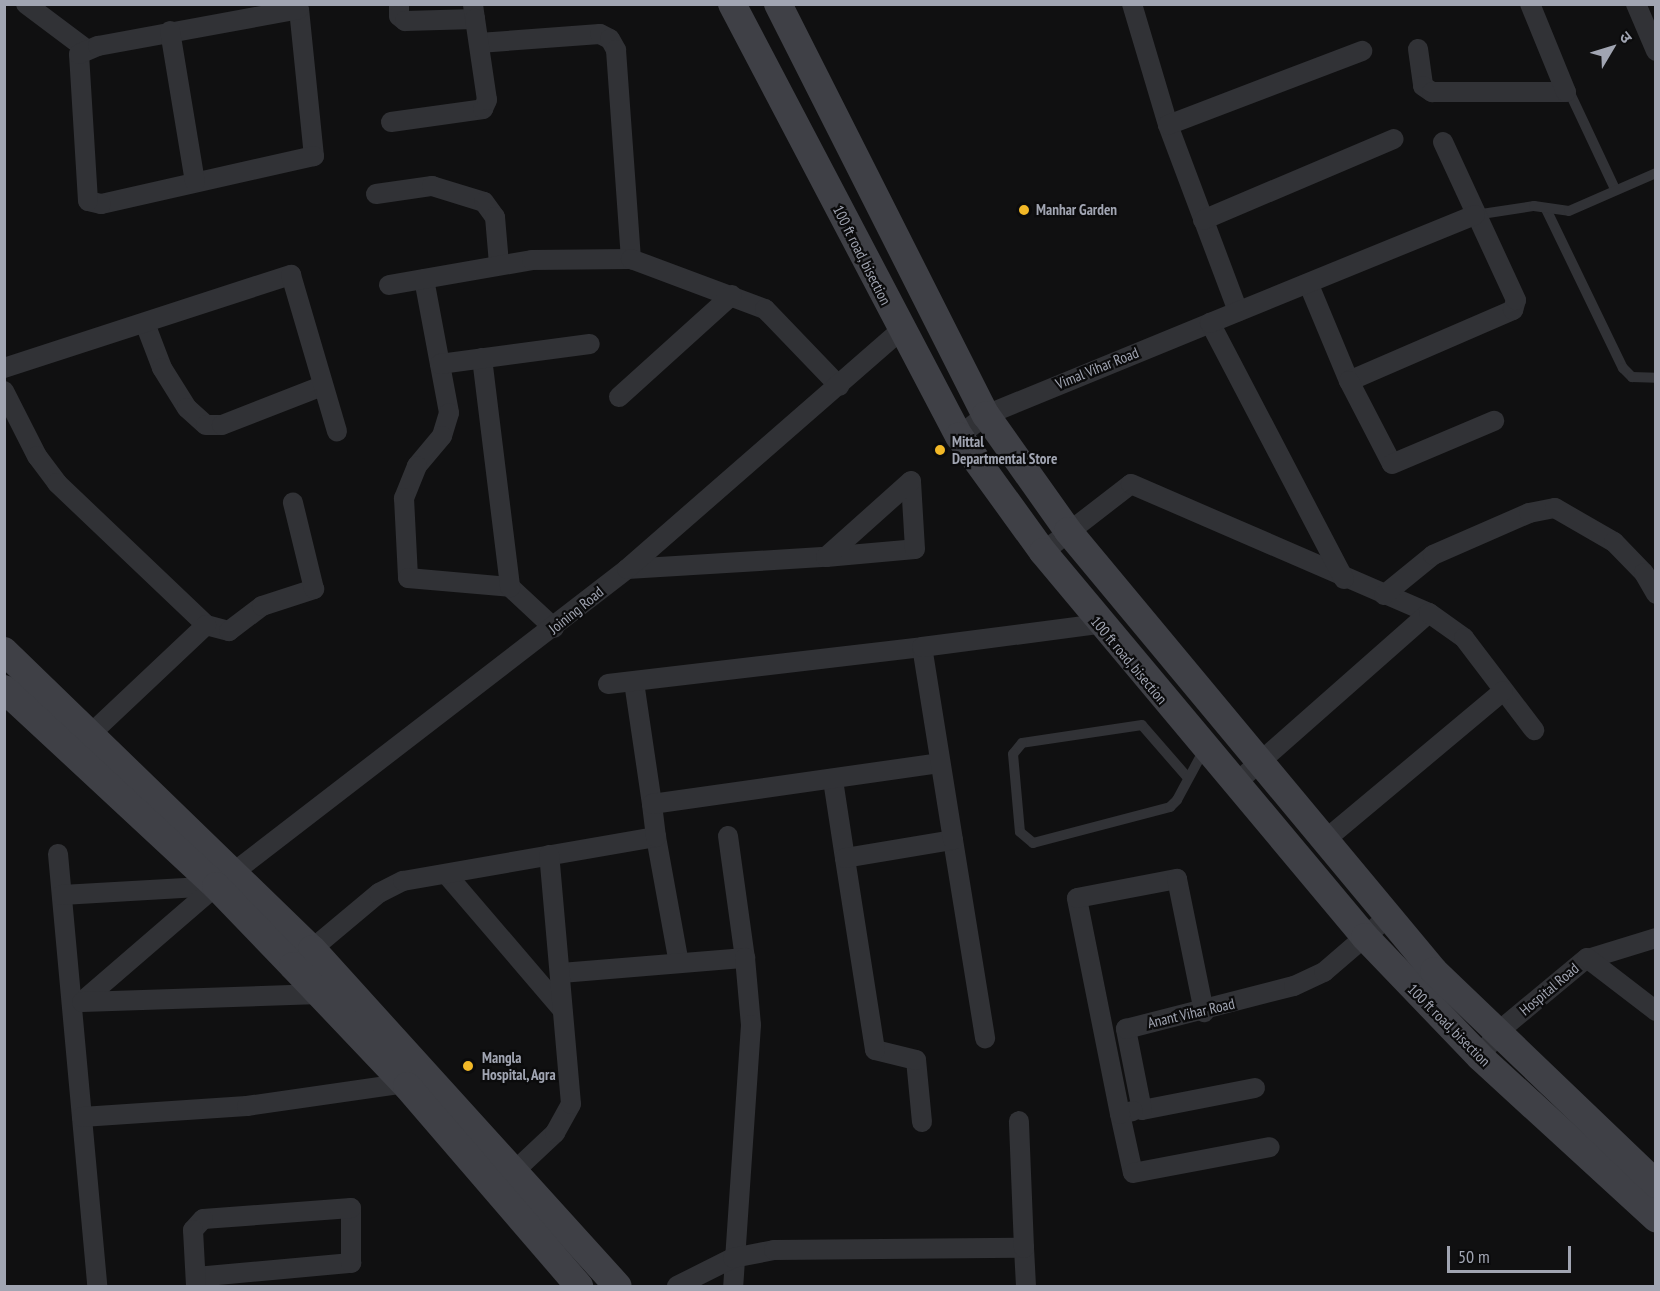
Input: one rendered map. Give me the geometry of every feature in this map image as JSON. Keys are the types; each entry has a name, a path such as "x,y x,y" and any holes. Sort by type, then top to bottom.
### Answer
{"street":[{"path":"26,4 86,49"},
{"path":"391,122 483,109 487,100 474,12 405,21 399,16 399,4"},
{"name":"100 ft road, bisection","path":"732,4 901,330 959,436 1043,552 1098,624 1236,783 1365,937 1480,1058 1656,1218"},
{"name":"100 ft road, bisection","path":"778,4 986,415 1068,531 1434,970 1656,1184"},
{"path":"1132,4 1168,125 1238,311"},
{"path":"1418,49 1423,86 1432,92 1568,89 1530,4"},
{"path":"1636,4 1656,51"},
{"path":"296,8 303,14 316,153 102,204 88,201 75,63 86,49 296,8"},
{"path":"170,31 195,182"},
{"path":"479,43 600,34 610,39 616,50 631,259"},
{"path":"1168,125 1362,51"},
{"path":"1203,220 1394,139"},
{"path":"811,158 848,140"},
{"path":"1348,381 1516,306 1443,142"},
{"path":"376,194 432,186 484,202 495,217 499,264"},
{"name":"Vimal Vihar Road","path":"959,436 986,415 1238,311 1310,285 1475,215"},
{"path":"868,266 903,248"},
{"path":"389,285 499,264 631,259 732,295 778,318 839,386"},
{"path":"4,368 146,326 291,275 321,386 337,431"},
{"path":"424,279 440,364 447,423 409,481 404,498 406,572 415,582 486,582 510,587 554,628"},
{"path":"1310,285 1348,381 1392,464 1494,421"},
{"path":"620,398 732,295"},
{"path":"1210,323 1344,579"},
{"path":"146,326 162,368 187,408 206,425 222,424 321,386"},
{"name":"Joining Road","path":"69,1013 225,879 554,628 627,569 901,330"},
{"path":"440,364 590,344"},
{"path":"482,358 510,587"},
{"path":"4,391 37,456 57,483 206,625 229,631 262,606 314,589 293,503"},
{"path":"627,569 826,557 916,549 911,481 907,479 826,557"},
{"path":"1043,552 1131,484 1344,579 1429,613 1464,638 1534,730"},
{"path":"1384,595 1433,555 1529,513 1555,508 1614,542 1638,566 1656,594"},
{"path":"1236,783 1429,613"},
{"path":"608,684 1098,624"},
{"path":"81,743 206,625"},
{"path":"922,647 985,1038"},
{"path":"4,651 81,743 225,879 312,949 416,1080 505,1180 618,1287"},
{"path":"634,682 656,837 679,963"},
{"path":"4,689 81,743"},
{"path":"1325,840 1503,691"},
{"path":"652,804 833,780 939,763"},
{"path":"833,780 875,1050 916,1060 922,1122"},
{"path":"728,836 752,1025 734,1258 734,1287"},
{"path":"312,949 392,887 418,877 447,875 656,837"},
{"path":"845,858 953,840"},
{"path":"58,854 69,1013 82,1118 97,1287"},
{"path":"505,1180 555,1133 571,1104 549,855"},
{"path":"447,875 562,1009"},
{"path":"62,895 225,879"},
{"path":"225,879 320,994 416,1080"},
{"path":"1204,1012 1177,879 1077,898 1129,1167 1136,1173 1270,1147"},
{"name":"Anant Vihar Road","path":"1142,1110 1126,1029 1204,1012 1324,972 1389,916"},
{"path":"1591,958 1656,938"},
{"path":"561,973 745,958"},
{"name":"Hospital Road","path":"1480,1058 1499,1031 1591,958 1656,1011"},
{"path":"85,999 320,994"},
{"path":"82,1118 247,1106 416,1080"},
{"path":"1120,1114 1255,1088"},
{"path":"1018,1121 1026,1287"},
{"path":"505,1180 579,1287"},
{"path":"351,1208 351,1263 196,1282 193,1230 203,1219 351,1208"},
{"path":"677,1287 734,1258 817,1247 1023,1248"}],"lane":[{"path":"1568,89 1615,189"},
{"path":"1475,215 1546,209 1569,211 1656,173"},
{"path":"1546,209 1623,368 1632,377 1656,378"},
{"path":"1188,778 1142,725 1022,743 1013,754 1020,832 1033,843 1160,812 1177,800 1205,748"}],"place":[{"name":"Manhar Garden","path":"1024,210"},
{"name":"Mittal Departmental Store","path":"940,450"},
{"name":"Mangla Hospital, Agra","path":"468,1066"}]}
